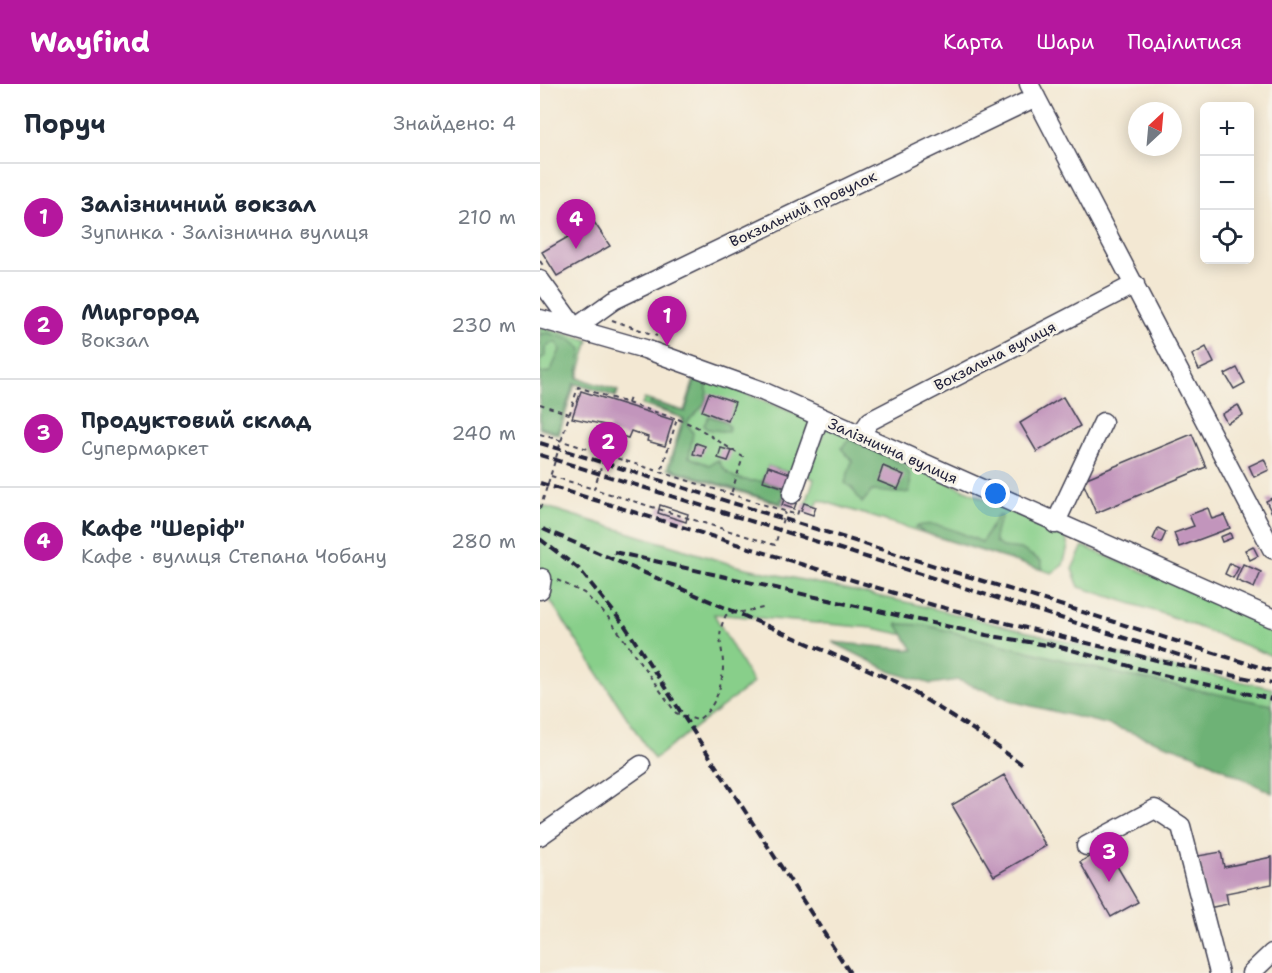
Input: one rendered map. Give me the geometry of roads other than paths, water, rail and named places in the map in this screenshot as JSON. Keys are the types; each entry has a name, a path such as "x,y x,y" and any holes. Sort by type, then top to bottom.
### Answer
{"street":[{"path":"1032,91 1272,549"},
{"name":"Вокзальний провулок","path":"575,328 614,300 1032,91"},
{"path":"540,280 575,328"},
{"name":"Вокзальна вулиця","path":"860,435 870,421 1135,284"},
{"name":"Залізнична вулиця","path":"540,319 696,366 762,391 1055,524 1272,618"},
{"path":"792,494 819,418"},
{"path":"1055,524 1103,422"},
{"path":"540,836 641,765"},
{"path":"1086,846 1155,808 1181,826 1219,973"},
{"path":"1251,973 1272,953"}],"railway":[{"path":"540,443 1272,671"},
{"path":"540,455 1198,661"},
{"path":"540,483 933,605 1160,661 1272,683"},
{"path":"543,529 897,682 974,730 1023,765"},
{"path":"540,539 579,569 625,626 850,973"},
{"path":"614,552 986,635 1053,646"},
{"path":"1046,643 1159,674 1272,699"}],"place":[{"name":"Кафе \"Шеріф\"","path":"576,249"},
{"name":"Залізничний вокзал","path":"667,346"},
{"name":"Миргород","path":"608,472"},
{"name":"Продуктовий склад","path":"1109,882"}]}
